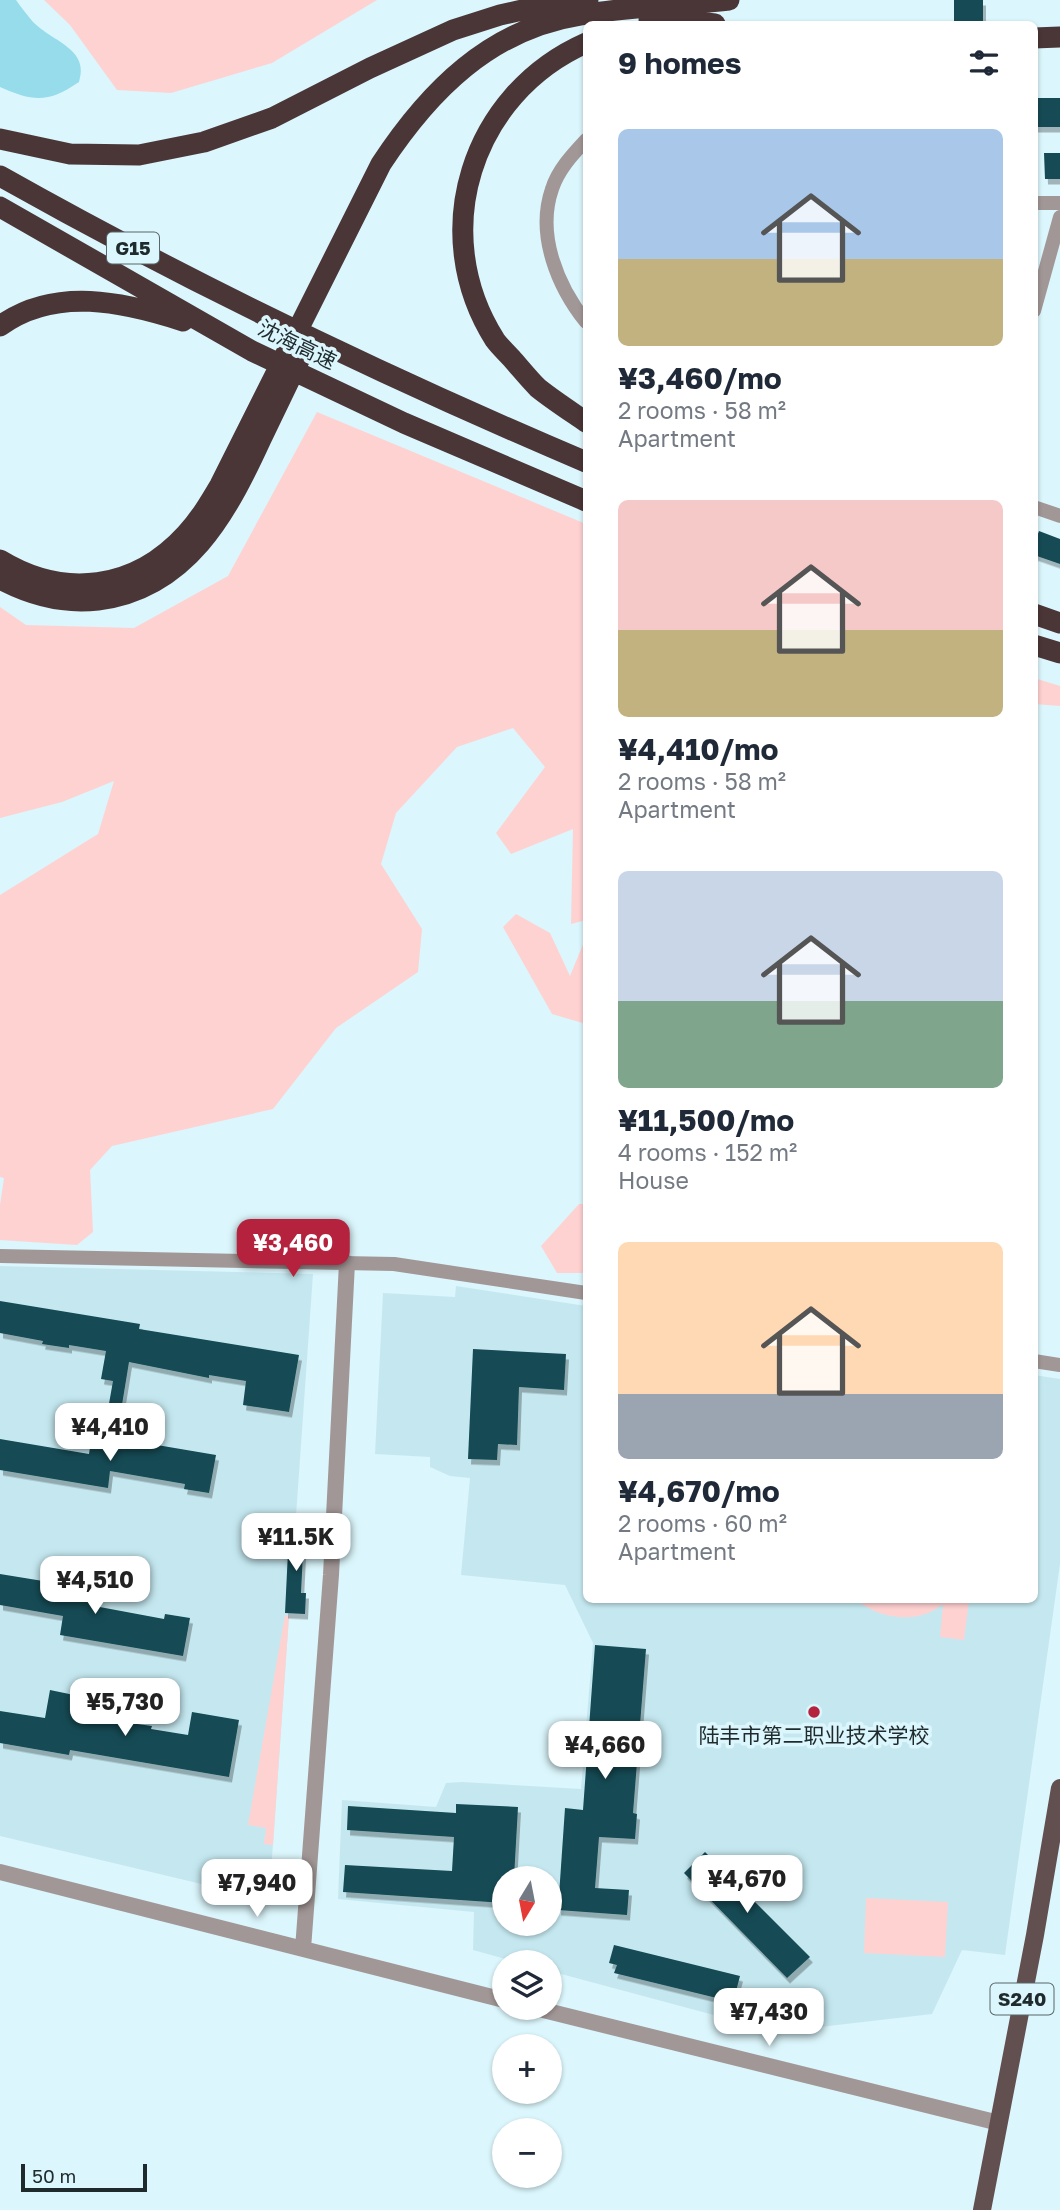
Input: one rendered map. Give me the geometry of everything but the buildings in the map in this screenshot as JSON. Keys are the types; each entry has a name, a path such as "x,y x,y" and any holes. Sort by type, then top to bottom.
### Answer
{"highway":[{"path":"0,139 71,154 139,155 204,142 272,118 380,63 453,30 536,7 589,0"},
{"path":"0,560 36,578 82,585 106,582 133,573 162,556 185,535 204,512 220,485 382,164 397,140 435,93 464,66 501,43 539,26 579,15 729,0"},
{"path":"627,21 689,21"},
{"path":"0,579 17,588 47,597 83,601 117,597 141,589 166,576 182,562 215,525 244,476 373,207 409,144 449,96 494,60 526,45 583,28"},
{"path":"1038,38 1060,37"},
{"path":"583,44 541,70 514,93 491,127 474,160 465,196 463,243 472,291 496,341 538,388 583,420"},
{"name":"沈海高速","path":"0,176 267,318 468,412 583,461"},
{"name":"沈海高速","path":"0,206 252,351 475,454 583,500"},
{"path":"0,326 34,309 64,302 101,301 141,308 189,324 252,351"},
{"path":"1038,615 1060,623"},
{"path":"1038,647 1060,653"}],"main road":[{"name":"S240","path":"982,2210 1035,1935 1060,1788"}],"street":[{"path":"583,144 561,170 547,209 547,233 552,257 571,303 583,318"},
{"path":"1038,203 1060,203"},
{"path":"1038,296 1060,217"},
{"path":"1038,508 1060,516"},
{"path":"0,1256 394,1264 583,1293"},
{"path":"303,1950 331,1575 347,1263"},
{"path":"1038,1362 1060,1365"},
{"path":"0,1872 492,1997"},
{"path":"562,2015 999,2123"}],"shaded area":[{"path":"44,0 377,0 272,63 171,93 117,90 70,25"},
{"path":"317,412 583,523 583,921 571,924 573,829 511,854 496,833 545,767 513,728 457,747 396,813 381,864 422,929 418,972 336,1028 273,1109 112,1146 90,1170 93,1232 77,1245 0,1240 0,1205 4,1178 0,1177 0,895 98,834 114,781 62,802 0,818 0,607 26,625 134,628 228,576"},
{"path":"1038,679 1060,686 1060,706 1038,704"},
{"path":"516,914 550,933 570,976 583,944 583,1023 552,1014 503,927"},
{"path":"579,1204 583,1204 583,1273 557,1273 541,1246"},
{"path":"0,1266 313,1274 269,1900 0,1836"},
{"name":"陆丰市第二职业技术学校","path":"456,1286 583,1306 583,1603 1038,1603 1038,1376 1060,1379 1060,1564 1005,1955 962,1950 932,2014 777,2032 562,1974 562,1950 492,1950 492,1955 473,1950 474,1912 338,1899 342,1800 436,1807 446,1783 462,1782 581,1789 593,1643 565,1585 461,1575 470,1478 450,1476 430,1467 430,1457 375,1454 383,1293 455,1297"},
{"path":"860,1603 969,1603 964,1640 940,1637 943,1604 930,1612 910,1617 882,1614"},
{"path":"285,1615 289,1616 273,1845 264,1844 266,1828 248,1825"},
{"path":"866,1898 948,1902 945,1957 864,1953"}],"water":[{"path":"0,0 16,0 33,22 75,54 81,71 79,82 58,94 41,98 22,96 0,87"}],"place":[{"name":"陆丰市第二职业技术学校","path":"814,1712"}]}
